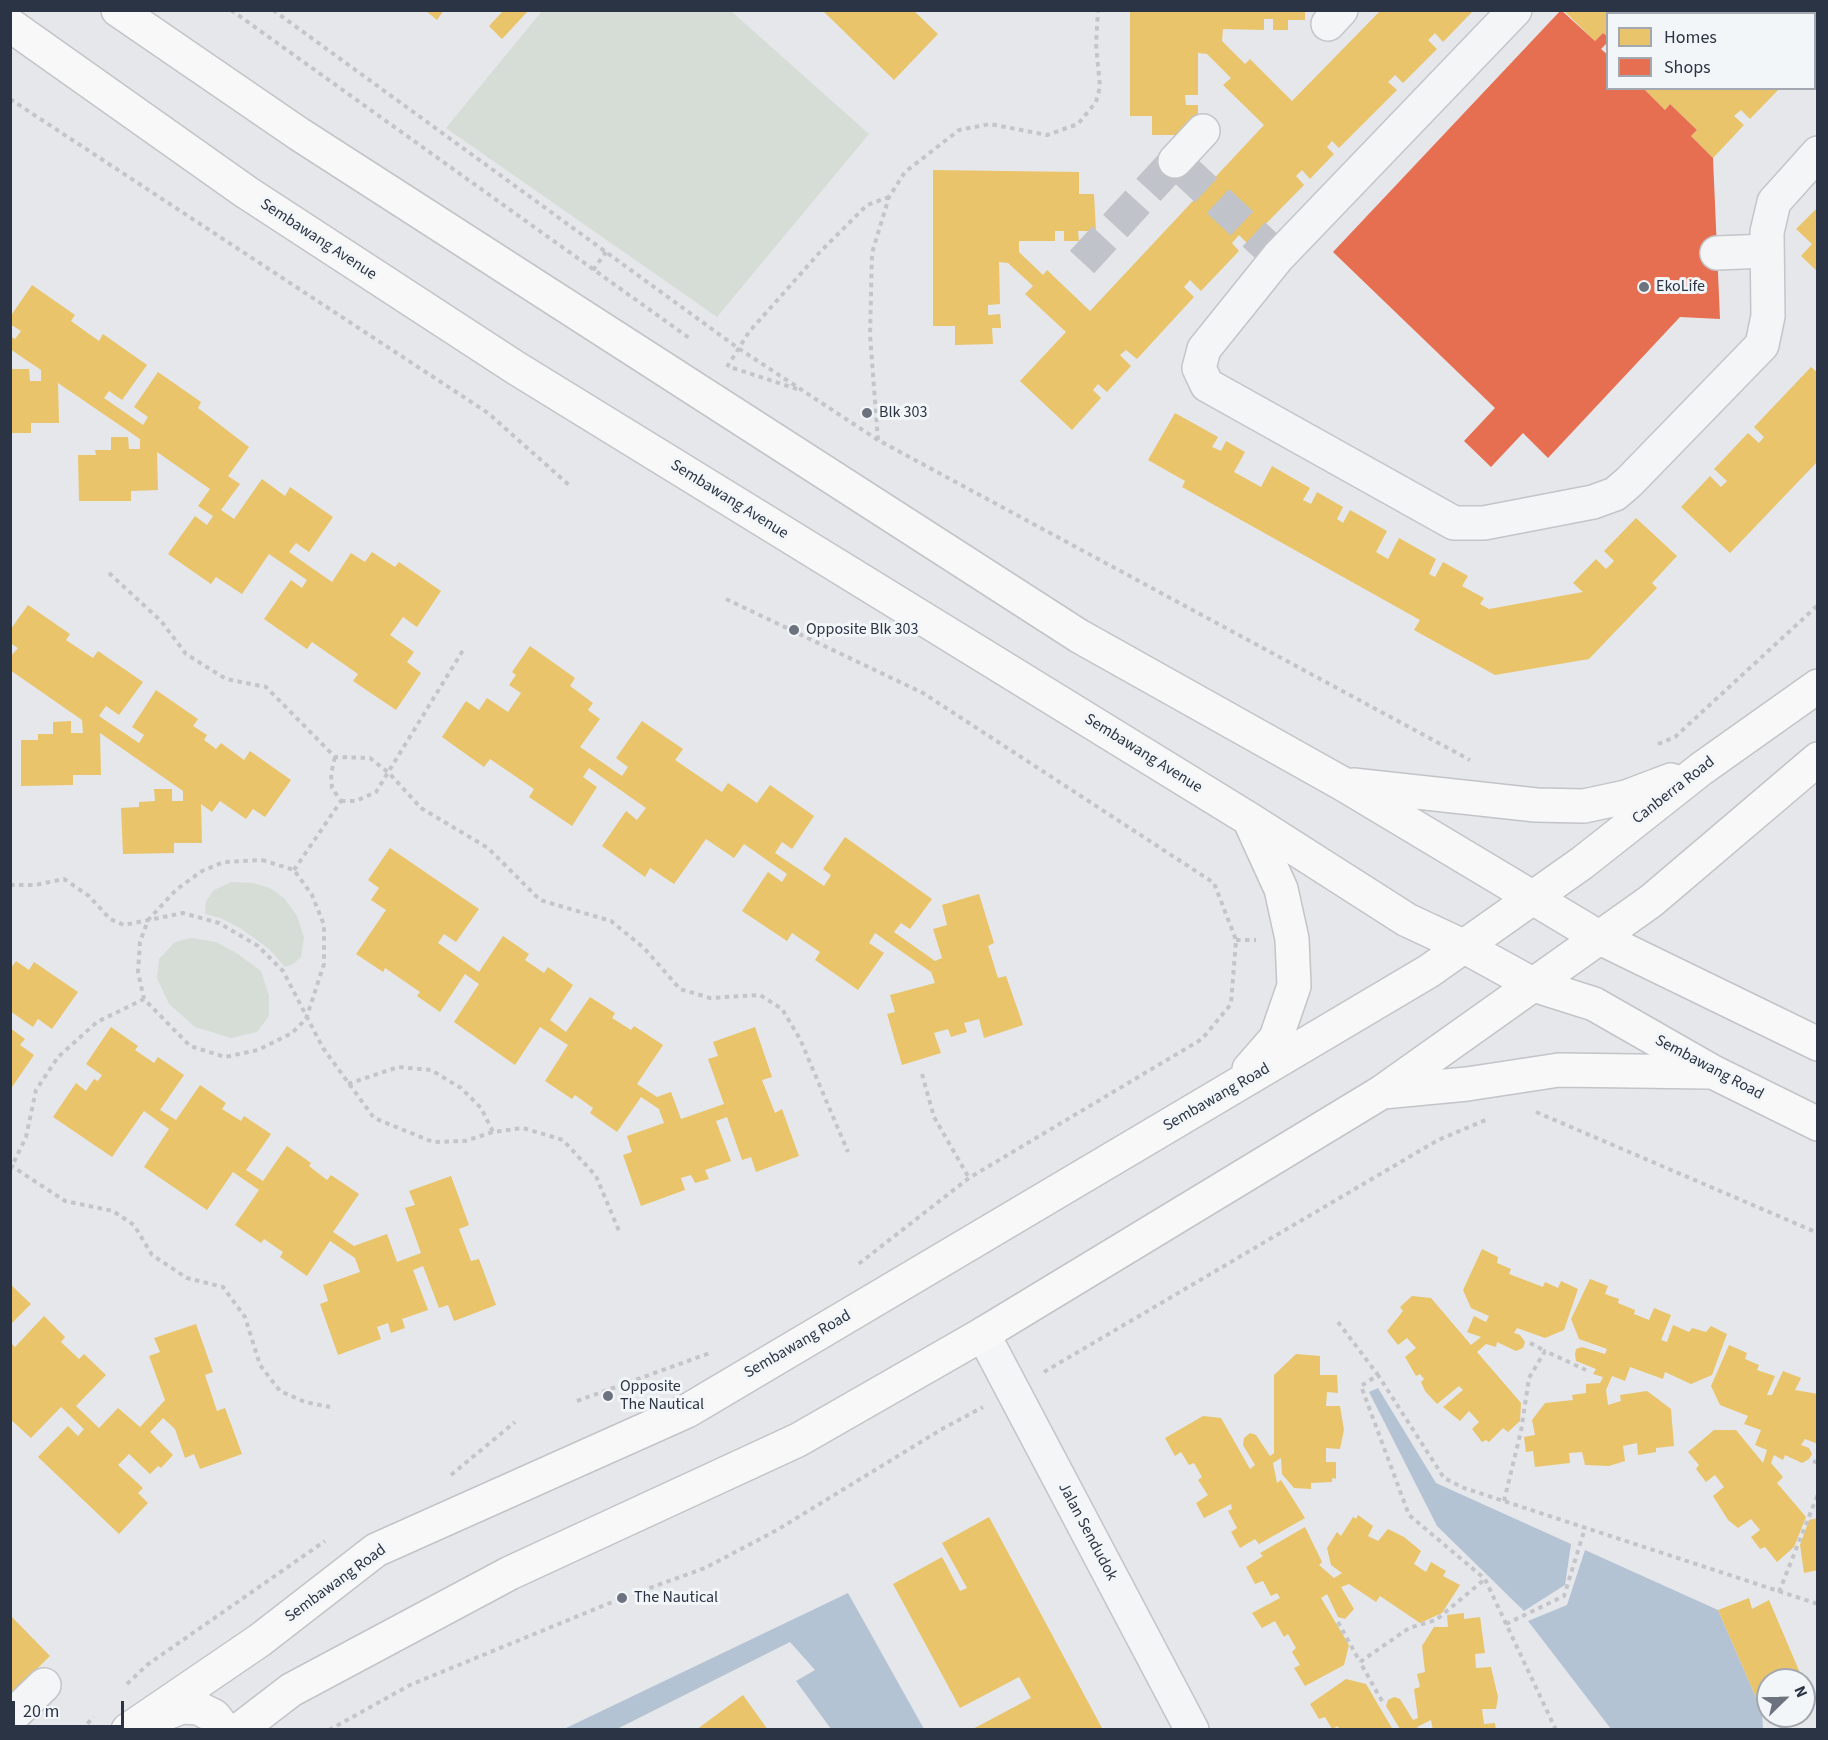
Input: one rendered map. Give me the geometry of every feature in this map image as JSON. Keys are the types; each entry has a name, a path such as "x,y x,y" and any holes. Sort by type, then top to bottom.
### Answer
{"main road":[{"path":"118,10 299,134 711,397 1078,636 1343,783 1600,938 1818,1044"},
{"name":"Sembawang Avenue","path":"10,25 246,192 516,368 1249,819 1407,920 1465,947"},
{"name":"Canberra Road","path":"1532,897 1582,863 1701,769 1818,686"},
{"path":"239,1730 291,1690 510,1573 798,1440 982,1334 1382,1092 1651,901 1818,759"},
{"path":"1343,783 1536,805 1584,807 1626,797 1701,769"},
{"path":"1230,1091 1276,1038 1294,986 1292,939 1281,889 1249,819"},
{"name":"Sembawang Road","path":"129,1728 260,1640 376,1550 687,1411 1429,972 1532,897"},
{"name":"Sembawang Road","path":"1465,947 1534,985 1594,1004 1713,1072 1818,1124"},
{"path":"1382,1092 1467,1084 1559,1070 1641,1069 1713,1072"},
{"path":"129,1728 182,1707 198,1708 214,1716 225,1730"}],"street":[{"path":"1504,14 1278,256 1204,349 1199,368 1207,385 1454,523 1484,523 1593,502 1615,494 1629,482 1762,345 1768,316 1767,232 1774,202 1818,153"},
{"path":"1176,161 1203,130"},
{"path":"1717,253 1767,251"},
{"name":"Jalan Sendudok","path":"982,1334 1192,1730"},
{"path":"10,1718 44,1685"}],"path":[{"path":"231,10 699,345"},
{"path":"273,10 738,348 878,440 1470,761 1481,763"},
{"path":"878,440 870,335 872,253 889,197 905,172 959,130 990,124 1047,135 1078,124 1096,102 1100,87 1096,44 1098,10"},
{"path":"10,99 488,413 570,486"},
{"path":"711,397 738,348 790,283 867,206 889,197"},
{"path":"593,270 606,252"},
{"path":"718,359 728,366 803,391"},
{"path":"108,573 160,621 186,654 226,679 266,687 335,757 370,758 389,773 421,808 488,848 540,900 611,921 644,948 680,989 710,998 760,995 782,1009 800,1039 848,1152"},
{"path":"726,599 923,693 1214,883 1236,940 1231,1004 1202,1039 969,1178 851,1270"},
{"path":"1654,746 1675,737 1818,605"},
{"path":"341,801 356,801 376,792 465,647"},
{"path":"335,757 331,774 333,788 341,801"},
{"path":"294,870 341,801"},
{"path":"262,860 294,870 312,895 324,925 324,964 306,1019 292,1033 258,1050 225,1057 190,1046 144,999 138,972 141,942 148,920 177,889 202,871 224,862 262,860"},
{"path":"10,885 64,879 89,896 110,919 124,925 183,913 219,923 258,946 283,971 306,1019 348,1084 374,1118 433,1142 465,1141 493,1132 523,1128 563,1140 596,1176 619,1231"},
{"path":"144,999 97,1022 58,1057 36,1090 26,1137 11,1167 65,1201 113,1211 134,1225 152,1256 186,1278 223,1287 245,1317 260,1365 280,1391 305,1402 330,1407"},
{"path":"348,1084 398,1067 431,1070 461,1088 481,1108 493,1132"},
{"path":"922,1074 934,1117 969,1178"},
{"path":"1530,1110 1818,1233"},
{"path":"329,1730 410,1685 622,1598 705,1569 777,1530 942,1429 1012,1391 1438,1140 1492,1118"},
{"path":"1338,1322 1378,1375 1444,1478 1504,1502 1818,1604"},
{"path":"1530,1343 1586,1370"},
{"path":"1504,1502 1521,1431 1529,1378 1545,1351"},
{"path":"577,1401 712,1352"},
{"path":"1378,1375 1361,1386 1409,1515 1485,1579 1556,1730"},
{"path":"1779,1592 1818,1494"},
{"path":"1506,1624 1564,1596 1585,1528"},
{"path":"1360,1662 1410,1628 1436,1620 1485,1579"},
{"path":"1338,1623 1382,1701"}],"shaded area":[{"path":"542,11 731,11 869,134 717,317 446,128"},
{"path":"231,882 253,883 270,888 284,898 297,916 304,937 301,957 293,964 285,967 269,949 240,928 220,918 205,914 206,901 214,890"},
{"path":"191,938 216,942 238,954 261,971 269,996 269,1016 257,1032 231,1038 195,1027 169,1004 157,978 159,959 175,942"}],"water":[{"path":"1378,1388 1436,1483 1571,1544 1565,1585 1524,1611 1437,1526 1369,1392"},
{"path":"1585,1550 1718,1610 1756,1697 1756,1728 1763,1729 1611,1729 1528,1621 1567,1605"},
{"path":"848,1593 924,1729 831,1729 796,1681 815,1670 790,1642 617,1729 564,1729"}],"building: Homes":[{"path":"425,10 444,10 437,20"},
{"path":"504,10 529,10 502,39 489,26"},
{"path":"822,10 913,10 938,34 894,80"},
{"path":"1130,10 1305,10 1305,20 1288,20 1288,30 1273,30 1273,19 1264,19 1264,30 1223,29 1222,41 1245,64 1250,59 1292,101 1381,10 1474,10 1443,42 1435,33 1428,40 1437,49 1403,83 1395,75 1388,82 1397,90 1339,148 1332,141 1327,147 1334,154 1310,179 1302,170 1296,176 1304,185 1247,243 1239,235 1232,243 1239,251 1201,291 1190,280 1184,287 1194,297 1137,359 1126,350 1120,355 1131,366 1107,392 1098,384 1093,390 1101,398 1072,430 1020,381 1066,332 1025,294 1033,286 1008,263 999,262 1000,304 988,305 988,315 1000,314 1001,328 992,328 993,344 955,345 955,326 933,326 933,170 1079,172 1079,194 1094,194 1096,231 1078,231 1079,241 1064,241 1064,231 1055,231 1055,241 1019,241 1019,252 1043,275 1047,270 1090,311 1264,125 1223,85 1231,78 1207,54 1198,53 1198,95 1185,95 1186,105 1198,105 1198,119 1189,119 1189,135 1152,135 1152,116 1130,116"},
{"path":"1563,10 1651,10 1652,12 1606,12 1606,35 1603,33 1595,41"},
{"path":"1758,10 1818,10 1818,35 1816,34 1816,12 1756,12"},
{"path":"1645,90 1778,90 1750,119 1741,110 1734,116 1744,125 1713,158 1691,136 1697,130 1670,104 1665,110"},
{"path":"1818,207 1818,272 1801,256 1812,244 1796,229"},
{"path":"32,285 75,315 71,321 99,341 103,334 147,365 122,400 109,391 104,398 143,425 148,417 134,407 158,372 201,402 198,408 249,447 228,476 240,484 221,510 234,519 262,479 285,496 290,487 333,517 309,552 296,543 289,552 332,582 351,553 365,562 372,552 395,567 399,562 441,591 417,627 403,617 390,635 414,652 407,662 421,673 396,710 353,681 358,674 312,642 307,649 264,619 291,580 302,588 307,580 269,554 242,594 216,577 211,584 168,554 195,516 207,525 213,516 198,506 210,489 157,452 158,490 131,491 131,501 79,501 78,455 96,455 95,450 111,450 111,437 128,437 129,449 140,449 140,439 58,383 59,423 31,423 31,433 10,433 12,369 29,369 30,381 41,381 41,370 10,349 10,336 15,339 21,331 10,324 10,317"},
{"path":"1811,367 1818,373 1818,461 1730,553 1681,507 1710,476 1721,487 1727,481 1714,469 1748,433 1759,443 1764,437 1754,427"},
{"path":"1175,413 1218,437 1212,447 1221,451 1226,441 1245,452 1234,472 1261,487 1272,466 1310,488 1303,500 1311,504 1317,492 1343,507 1337,519 1343,523 1350,510 1387,531 1376,552 1388,559 1399,538 1436,559 1429,574 1435,577 1443,562 1468,576 1462,586 1484,598 1480,604 1489,609 1583,592 1573,583 1596,559 1606,569 1614,561 1604,551 1636,518 1677,556 1652,583 1657,588 1589,659 1495,675 1414,630 1420,620 1182,487 1185,481 1148,460"},
{"path":"28,605 70,634 66,640 93,658 98,651 143,682 119,715 106,706 99,716 139,743 144,735 132,727 156,690 198,719 193,726 207,735 204,740 216,749 221,743 244,760 250,751 291,780 265,817 253,809 246,819 220,801 212,812 201,804 202,843 174,843 174,853 123,854 121,808 139,807 139,802 155,801 154,789 172,789 172,801 183,801 183,791 100,733 101,775 73,775 73,785 21,786 21,740 38,740 38,734 53,734 53,722 71,721 71,733 83,733 82,720 10,670 10,657 18,648 10,643 10,630"},
{"path":"530,646 575,678 570,686 593,703 588,710 600,719 580,747 622,776 628,767 616,758 642,721 683,749 675,760 722,792 728,783 757,803 770,785 814,816 792,849 782,842 775,853 824,886 831,875 823,869 845,837 932,899 910,929 901,923 894,932 935,961 942,958 933,929 947,925 942,905 979,894 994,943 988,946 998,978 1006,976 1023,1025 984,1038 979,1019 964,1023 967,1032 951,1037 948,1029 934,1033 941,1053 902,1065 887,1014 895,1012 890,995 935,983 931,972 875,933 869,943 884,953 858,990 815,960 820,952 792,933 787,941 742,911 768,872 782,882 787,874 744,844 734,858 706,839 674,884 650,868 645,877 602,846 626,811 637,820 646,808 589,768 583,777 597,787 572,826 529,797 534,789 490,759 484,767 442,737 466,701 479,710 487,698 508,712 521,693 509,685 516,675 512,672"},
{"path":"390,848 479,909 456,942 444,934 438,943 479,972 503,936 529,954 525,960 544,973 548,967 573,985 550,1020 566,1032 590,997 615,1013 612,1018 631,1030 634,1026 663,1045 637,1084 657,1097 671,1092 681,1119 724,1104 708,1059 718,1056 713,1042 755,1027 772,1077 762,1080 775,1113 782,1109 799,1156 756,1172 751,1157 742,1160 727,1117 716,1121 731,1161 705,1170 709,1179 695,1183 691,1175 681,1178 685,1190 641,1206 623,1155 632,1152 627,1136 664,1123 659,1109 641,1097 617,1132 590,1113 593,1108 575,1095 572,1099 545,1081 568,1045 540,1027 515,1065 454,1022 479,984 465,974 440,1012 417,996 420,992 385,968 383,972 356,954 386,910 371,900 379,888 368,880"},
{"path":"16,961 29,970 34,962 78,992 52,1029 38,1019 33,1027 10,1011 10,969"},
{"path":"111,1027 138,1046 135,1050 154,1063 158,1057 184,1075 160,1110 176,1120 200,1085 226,1103 222,1109 241,1121 244,1116 271,1134 246,1170 263,1181 287,1146 311,1163 309,1166 327,1180 331,1175 359,1194 333,1232 354,1246 387,1234 397,1262 421,1253 405,1208 415,1205 409,1191 451,1176 469,1225 459,1229 471,1261 479,1259 496,1305 454,1321 448,1305 439,1308 423,1266 413,1270 428,1310 402,1319 405,1328 391,1333 388,1323 377,1327 381,1339 338,1355 320,1304 328,1301 323,1285 360,1272 355,1258 330,1241 307,1276 280,1257 283,1252 264,1239 261,1243 235,1225 259,1190 233,1172 207,1210 144,1167 169,1129 144,1111 112,1157 53,1117 76,1083 86,1091 94,1079 98,1081 102,1075 86,1064"},
{"path":"10,1028 25,1039 20,1045 34,1055 10,1090"},
{"path":"1482,1249 1498,1257 1497,1263 1511,1269 1509,1274 1543,1287 1545,1282 1558,1288 1561,1281 1578,1289 1564,1330 1545,1338 1517,1328 1514,1333 1520,1335 1525,1342 1523,1348 1516,1351 1497,1342 1496,1347 1486,1344 1477,1352 1521,1403 1520,1421 1508,1432 1503,1428 1489,1442 1486,1440 1482,1442 1472,1429 1479,1422 1469,1411 1460,1421 1443,1407 1463,1390 1459,1386 1437,1404 1425,1391 1421,1382 1424,1379 1420,1374 1416,1376 1405,1357 1416,1348 1407,1338 1398,1345 1387,1331 1403,1311 1400,1307 1412,1296 1431,1298 1471,1345 1481,1337 1467,1332 1474,1316 1486,1322 1489,1316 1471,1308 1463,1290"},
{"path":"1590,1279 1608,1286 1605,1294 1619,1299 1618,1303 1635,1310 1634,1314 1649,1320 1654,1308 1671,1315 1661,1340 1667,1342 1673,1325 1689,1332 1692,1328 1706,1332 1711,1326 1727,1334 1712,1375 1691,1384 1665,1372 1663,1379 1630,1367 1625,1381 1612,1376 1606,1390 1608,1405 1621,1401 1620,1395 1647,1391 1671,1409 1674,1446 1656,1448 1656,1452 1638,1455 1637,1443 1623,1446 1625,1461 1609,1466 1585,1465 1582,1452 1569,1453 1570,1463 1535,1467 1533,1451 1526,1452 1524,1437 1535,1435 1532,1420 1545,1403 1573,1400 1572,1395 1586,1393 1586,1384 1600,1383 1603,1377 1593,1374 1596,1369 1576,1361 1575,1354 1576,1349 1582,1347 1605,1354 1607,1349 1579,1339 1571,1319"},
{"path":"10,1284 31,1304 10,1325"},
{"path":"44,1316 65,1337 61,1342 79,1359 84,1354 106,1375 76,1406 99,1428 118,1408 140,1427 165,1400 149,1356 160,1352 154,1338 196,1324 213,1372 205,1375 217,1411 225,1408 242,1454 200,1469 194,1454 185,1458 175,1429 163,1418 150,1432 173,1455 161,1468 158,1466 150,1474 129,1454 118,1465 143,1488 138,1493 148,1503 119,1534 38,1457 68,1426 78,1436 84,1429 61,1407 31,1438 10,1419 10,1342 15,1347"},
{"path":"1729,1345 1747,1353 1745,1359 1759,1365 1757,1370 1775,1376 1767,1395 1772,1395 1783,1371 1801,1378 1795,1390 1818,1394 1818,1444 1805,1439 1801,1445 1809,1448 1812,1454 1809,1459 1802,1463 1785,1455 1783,1460 1774,1455 1771,1463 1783,1477 1777,1483 1806,1517 1794,1547 1777,1562 1765,1547 1760,1549 1751,1537 1760,1530 1751,1519 1738,1528 1728,1520 1713,1496 1724,1487 1715,1475 1706,1482 1696,1469 1699,1465 1688,1452 1714,1430 1736,1430 1763,1463 1767,1450 1755,1445 1761,1430 1744,1424 1748,1416 1720,1405 1711,1386"},
{"path":"1296,1354 1320,1356 1320,1375 1337,1375 1338,1393 1327,1392 1326,1406 1340,1406 1344,1430 1340,1449 1326,1448 1326,1462 1336,1462 1336,1479 1332,1478 1332,1482 1311,1483 1311,1489 1294,1488 1282,1474 1281,1458 1273,1463 1277,1483 1281,1480 1305,1518 1259,1544 1255,1539 1240,1548 1231,1532 1237,1528 1228,1511 1232,1509 1231,1504 1204,1518 1196,1503 1208,1495 1198,1480 1202,1477 1194,1463 1189,1465 1181,1452 1175,1456 1165,1438 1203,1416 1221,1418 1250,1469 1255,1465 1243,1445 1244,1438 1250,1433 1256,1435 1270,1456 1274,1453 1274,1375"},
{"path":"1358,1515 1373,1526 1368,1536 1378,1541 1388,1529 1404,1537 1421,1551 1414,1564 1426,1572 1431,1562 1446,1571 1443,1576 1460,1585 1442,1613 1420,1623 1380,1596 1376,1602 1349,1584 1341,1587 1354,1609 1345,1619 1338,1617 1327,1594 1321,1598 1349,1645 1344,1665 1305,1686 1294,1668 1300,1665 1292,1652 1296,1648 1288,1634 1284,1637 1275,1621 1262,1628 1252,1613 1280,1598 1277,1593 1271,1596 1263,1581 1255,1584 1246,1567 1263,1556 1260,1553 1305,1527 1322,1562 1319,1565 1334,1578 1342,1573 1331,1565 1327,1548 1337,1532 1341,1536 1353,1517 1356,1519"},
{"path":"989,1517 1103,1730 971,1730 1031,1698 1019,1677 960,1708 893,1584 942,1557 960,1591 967,1588 942,1543"},
{"path":"1818,1518 1818,1570 1804,1573 1800,1545 1809,1520"},
{"path":"1749,1598 1752,1609 1769,1600 1798,1668 1756,1668 1756,1697 1718,1610"},
{"path":"1464,1613 1464,1619 1480,1617 1485,1653 1475,1654 1476,1668 1491,1667 1498,1697 1496,1709 1482,1709 1484,1724 1495,1723 1496,1730 1433,1730 1431,1720 1417,1727 1419,1729 1400,1729 1386,1706 1388,1700 1394,1697 1400,1699 1413,1720 1418,1718 1414,1689 1420,1687 1417,1674 1425,1672 1422,1646 1434,1627 1448,1627 1447,1615"},
{"path":"10,1615 50,1656 10,1695"},
{"path":"1346,1679 1366,1684 1393,1730 1339,1730 1338,1726 1332,1729 1325,1717 1319,1719 1310,1704"},
{"path":"743,1695 768,1730 696,1730"}],"building: Shops":[{"path":"1561,10 1595,41 1603,33 1606,35 1606,44 1601,49 1606,53 1606,90 1645,90 1665,110 1670,104 1697,130 1691,136 1713,158 1720,319 1680,317 1548,458 1523,433 1491,467 1464,441 1495,408 1333,252"}],"tunnel":[{"path":"1082,262 1175,161 1278,257"}],"place":[{"name":"EkoLife","path":"1644,287"},
{"name":"Blk 303","path":"867,413"},
{"name":"Opposite Blk 303","path":"794,630"},
{"name":"Opposite The Nautical","path":"608,1396"},
{"name":"The Nautical","path":"622,1598"}]}
